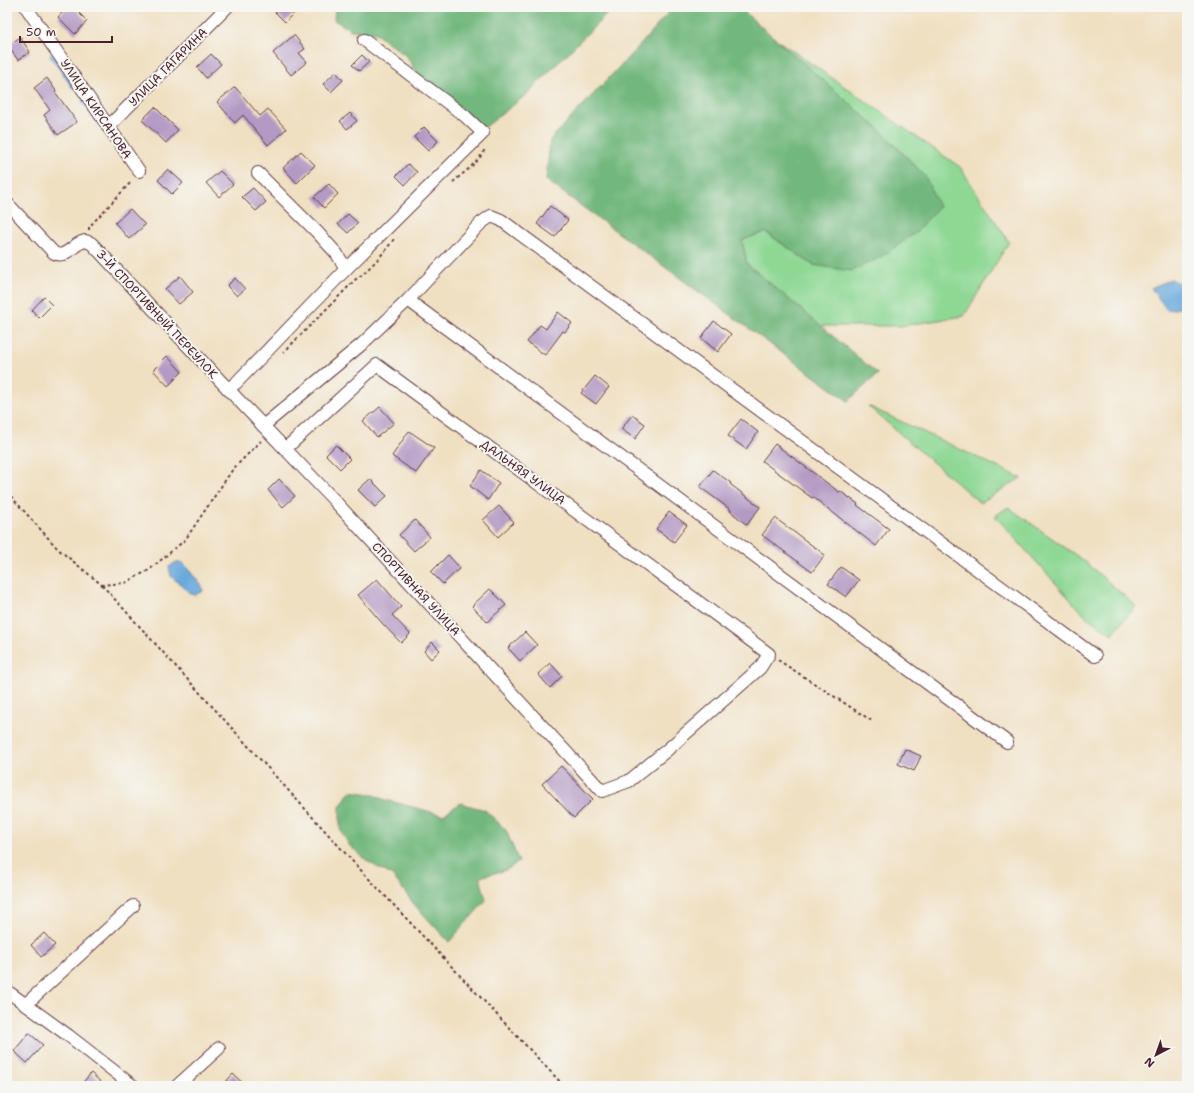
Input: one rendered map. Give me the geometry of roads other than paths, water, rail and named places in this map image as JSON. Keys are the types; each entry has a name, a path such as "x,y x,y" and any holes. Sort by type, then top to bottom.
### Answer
{"street":[{"name":"УЛИЦА ГАГАРИНА","path":"108,127 227,7"},
{"name":"УЛИЦА КИРСАНОВА","path":"31,9 108,127 139,171"},
{"path":"228,389 236,383 483,133 465,116 364,40"},
{"path":"258,173 337,254 346,270"},
{"name":"3-Й СПОРТИВНЫЙ ПЕРЕУЛОК","path":"7,203 54,253 58,255 65,254 75,246 86,241 91,243 228,389"},
{"path":"266,429 362,344 408,300 481,223 491,216 501,220 1095,656"},
{"path":"408,300 1007,742"},
{"name":"ДАЛЬНЯЯ УЛИЦА","path":"285,449 377,365 769,654 760,668 667,750 629,781 602,791"},
{"name":"СПОРТИВНАЯ УЛИЦА","path":"228,389 338,504 602,791"},
{"path":"25,1005 133,906"},
{"path":"7,991 133,1086"},
{"path":"177,1086 220,1048"}],"water":[{"path":"1171,279 1187,288 1185,307 1167,310 1151,288"},
{"path":"176,562 183,563 202,586 203,591 195,595 191,594 171,576 169,567"}],"waterway":[{"path":"51,55 73,87"},
{"path":"83,101 100,124"}]}
